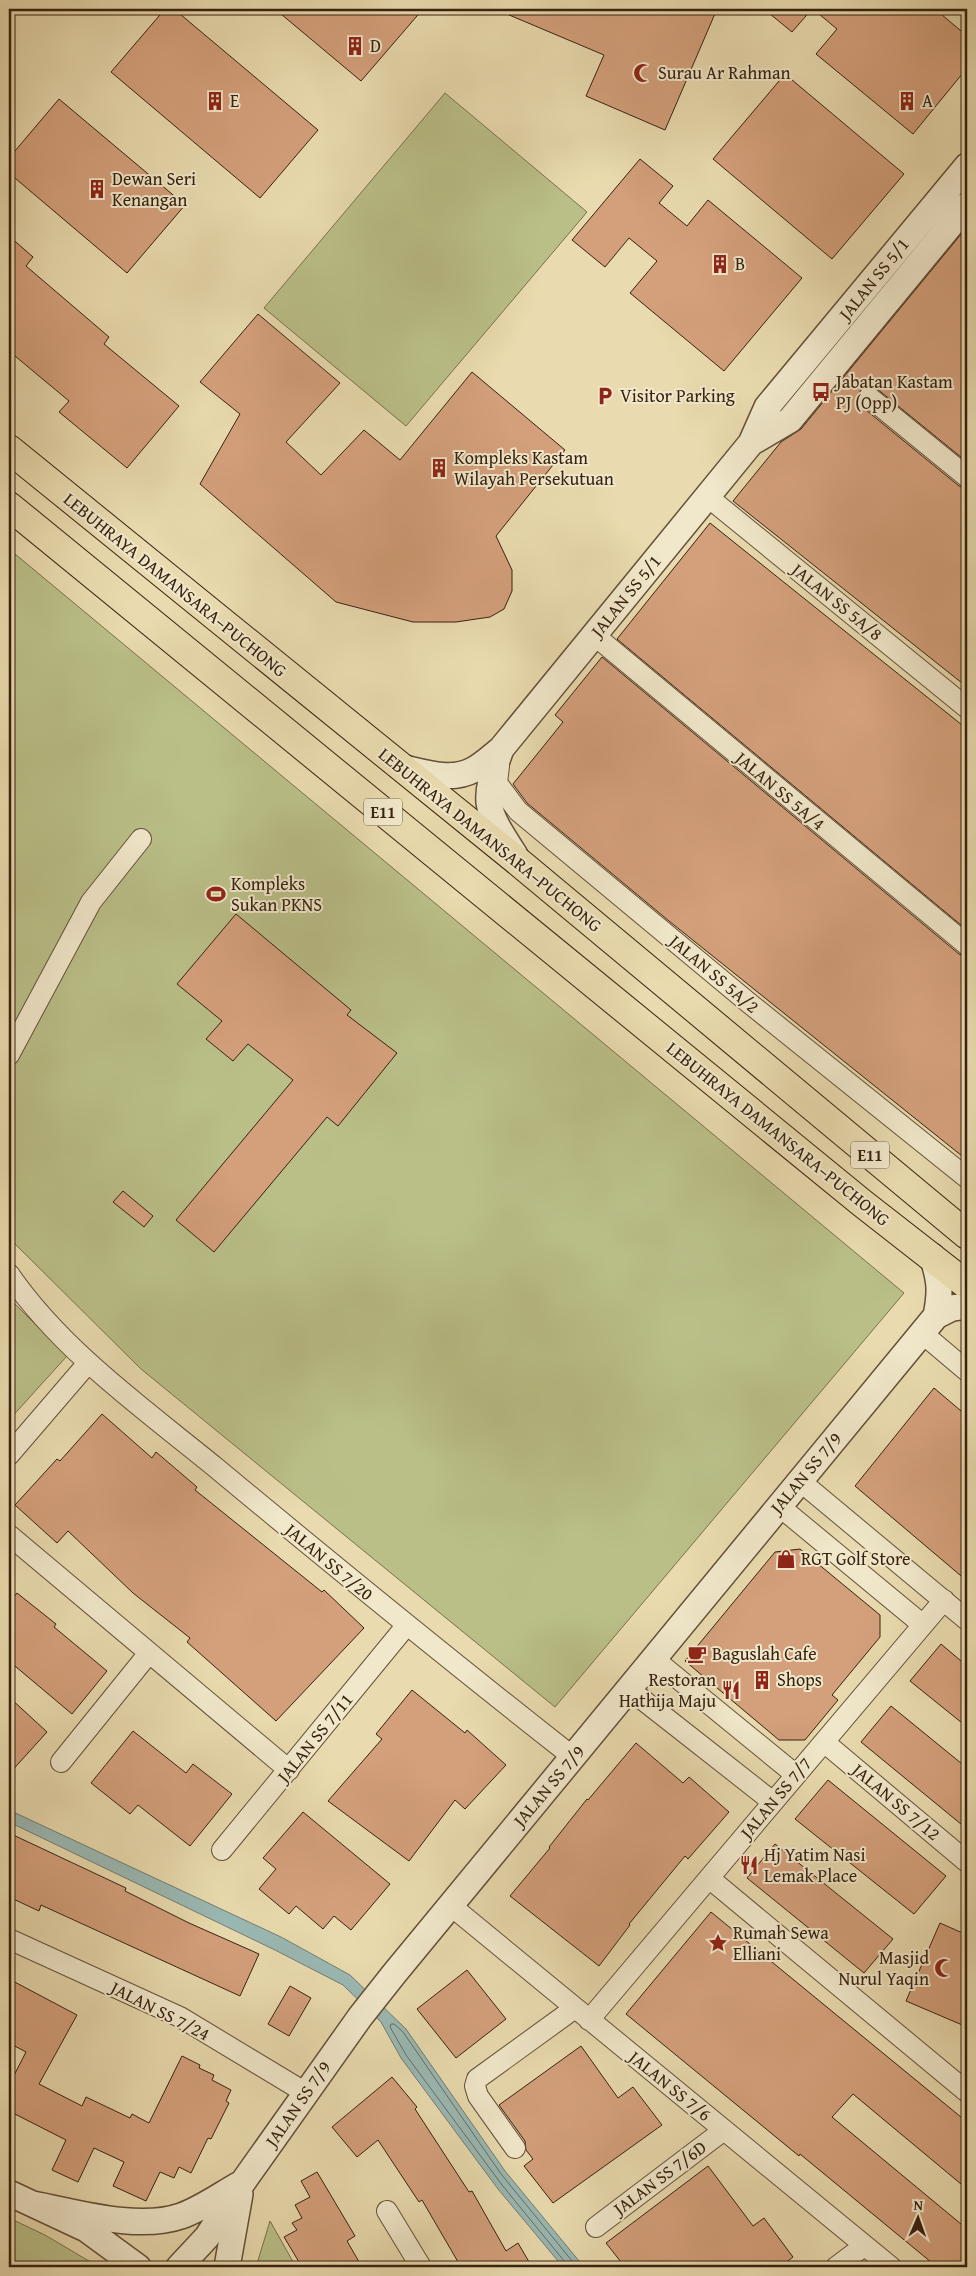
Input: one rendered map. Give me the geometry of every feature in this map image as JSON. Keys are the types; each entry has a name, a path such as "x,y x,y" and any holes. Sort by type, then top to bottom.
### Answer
{"highway":[{"name":"LEBUHRAYA DAMANSARA–PUCHONG","path":"9,449 521,864 967,1235"},
{"name":"LEBUHRAYA DAMANSARA–PUCHONG","path":"9,506 862,1203 932,1256 967,1286"}],"street":[{"name":"JALAN SS 5/1","path":"400,767 440,775 457,775 473,770 501,749 751,444 768,408 967,166"},
{"name":"JALAN SS 5/1","path":"751,444 790,420 967,205"},
{"path":"869,397 967,477"},
{"name":"JALAN SS 5A/8","path":"708,497 967,708"},
{"name":"JALAN SS 5A/4","path":"594,635 967,945"},
{"name":"JALAN SS 5/1","path":"501,749 489,782 487,796 490,810 498,827 521,864"},
{"name":"JALAN SS 5A/2","path":"501,749 497,783 518,811 757,1010 967,1178"},
{"path":"9,1055 90,902 141,839"},
{"name":"JALAN SS 7/9","path":"929,1325 941,1294 939,1277 932,1256"},
{"name":"JALAN SS 7/20","path":"9,1274 23,1295 88,1362 406,1626 573,1757"},
{"name":"JALAN SS 7/9","path":"178,2267 207,2237 243,2182 360,2017 450,1905 929,1325 952,1308 967,1306"},
{"path":"929,1325 967,1370"},
{"path":"9,1456 88,1362"},
{"path":"800,1481 967,1620"},
{"path":"779,1506 922,1625"},
{"path":"10,1539 289,1770"},
{"name":"JALAN SS 7/7","path":"515,2148 478,2096 474,2086 477,2079 582,2014 709,1878 944,1600"},
{"name":"JALAN SS 7/11","path":"222,1850 406,1626"},
{"path":"62,1762 149,1653"},
{"path":"654,1658 796,1776"},
{"path":"629,1689 773,1802"},
{"name":"JALAN SS 7/12","path":"824,1742 967,1862"},
{"path":"709,1878 967,2092"},
{"name":"JALAN SS 7/6","path":"450,1905 891,2267"},
{"name":"JALAN SS 7/24","path":"9,1939 180,2017 306,2093"},
{"name":"JALAN SS 7/6D","path":"596,2226 724,2130"},
{"path":"33,2204 112,2219 154,2222 179,2217 199,2209 243,2182"},
{"path":"227,2267 243,2182"},
{"path":"9,2193 86,2229 138,2267"},
{"path":"387,2211 421,2267"},
{"path":"836,2267 864,2246"}],"green space":[{"path":"445,93 587,212 406,426 264,308"},
{"name":"Kompleks Sukan PKNS","path":"9,549 904,1293 555,1707 141,1369 9,1238"},
{"path":"9,1298 67,1356 9,1420"},
{"path":"9,2218 45,2235 99,2267 9,2267"},
{"path":"270,2221 296,2267 256,2267"}],"water":[{"path":"9,1810 281,1937 350,1975 406,2029 505,2171 584,2267 563,2267 498,2189 401,2058 381,2022 343,1985 275,1950 9,1822"}],"building":[{"name":"E","path":"165,9 174,9 318,130 260,198 111,72"},
{"name":"D","path":"275,9 423,9 361,81"},
{"name":"Surau Ar Rahman","path":"495,9 717,9 665,130 586,96 604,55"},
{"path":"764,9 812,9 792,32"},
{"name":"A","path":"813,9 935,9 967,36 967,68 913,134 816,54 837,29"},
{"path":"785,74 904,174 832,259 713,159"},
{"name":"Dewan Seri Kenangan","path":"59,99 185,205 127,273 9,173 9,158"},
{"name":"B","path":"640,159 673,186 659,203 687,226 708,200 802,278 724,371 630,293 657,261 629,238 605,267 572,240"},
{"path":"967,227 967,462 876,388 864,386 857,396 861,406 959,486 967,489 967,687 733,501 781,442 801,429"},
{"path":"9,236 33,257 26,266 109,337 104,344 179,406 127,468 59,412 69,401 9,351"},
{"name":"Kompleks Kastam Wilayah Persekutuan","path":"258,314 340,383 286,442 321,475 364,430 400,460 472,372 565,450 496,536 512,570 512,591 504,609 490,617 456,622 413,622 336,602 200,484 240,414 200,382"},
{"path":"710,523 967,729 967,930 617,639"},
{"path":"602,657 959,954 967,957 967,1160 669,921 527,803 513,784 563,722 555,715"},
{"path":"236,914 351,1010 347,1015 397,1053 338,1126 327,1117 214,1252 176,1220 293,1080 248,1044 233,1061 206,1039 222,1021 177,984"},
{"path":"123,1191 153,1216 144,1227 113,1202"},
{"path":"934,1388 967,1416 967,1581 855,1486"},
{"path":"102,1414 152,1458 156,1452 197,1487 195,1490 322,1592 324,1590 364,1628 276,1721 187,1642 190,1638 133,1593 68,1531 57,1543 15,1505 57,1459 60,1461"},
{"path":"800,1549 880,1615 880,1637 832,1695 838,1700 805,1740 779,1740 685,1661 775,1552"},
{"path":"17,1593 56,1624 54,1627 107,1671 72,1714 9,1661 9,1603"},
{"path":"941,1644 967,1666 967,1727 910,1681"},
{"path":"412,1690 465,1733 467,1730 506,1765 465,1809 455,1800 409,1861 328,1801 382,1739 376,1734"},
{"path":"9,1697 47,1732 9,1774"},
{"path":"891,1706 967,1768 967,1829 861,1742"},
{"path":"133,1731 186,1773 193,1764 232,1794 190,1846 138,1805 130,1814 91,1783"},
{"path":"636,1743 683,1783 689,1777 729,1812 688,1859 685,1856 629,1924 599,1966 510,1896 587,1799"},
{"path":"828,1780 946,1876 914,1914 795,1819"},
{"path":"303,1812 390,1884 351,1930 334,1916 323,1929 296,1906 289,1914 259,1889 276,1869 263,1858"},
{"path":"9,1833 126,1888 125,1891 189,1923 259,1954 240,1996 41,1905 39,1911 9,1897"},
{"path":"775,1844 893,1939 864,1973 747,1878"},
{"path":"711,1912 967,2122 967,2189 853,2094 832,2117 967,2229 967,2267 937,2267 626,2014"},
{"name":"Masjid Nurul Yaqin","path":"940,1923 967,1935 967,2027 906,2001"},
{"path":"467,1970 506,2019 456,2058 417,2009"},
{"path":"9,1979 77,2015 39,2084 82,2106 86,2097 130,2118 132,2114 149,2123 182,2056 200,2065 199,2068 214,2075 212,2080 231,2090 226,2101 229,2103 211,2139 208,2138 191,2173 179,2167 174,2178 160,2172 146,2201 113,2186 124,2162 94,2148 78,2182 52,2170 66,2140 9,2111 9,2085 26,2052 9,2043"},
{"path":"290,1986 311,1998 289,2036 268,2024"},
{"path":"581,2046 618,2098 633,2087 662,2125 553,2203 524,2166 533,2159 526,2150 525,2141 499,2105"},
{"path":"392,2077 417,2107 415,2109 469,2192 472,2191 506,2251 518,2243 532,2267 461,2267 422,2200 419,2202 378,2140 357,2157 332,2127"},
{"path":"708,2166 753,2226 764,2218 793,2257 780,2267 625,2267 606,2243"},
{"path":"317,2172 355,2236 347,2241 362,2267 302,2267 284,2237 297,2230 292,2223 302,2218 295,2205 310,2197 301,2181"}],"place":[{"name":"D","path":"355,46"},
{"name":"Surau Ar Rahman","path":"643,73"},
{"name":"E","path":"215,101"},
{"name":"A","path":"907,101"},
{"name":"Dewan Seri Kenangan","path":"97,189"},
{"name":"B","path":"720,264"},
{"name":"Jabatan Kastam PJ (Opp)","path":"821,392"},
{"name":"Visitor Parking","path":"605,396"},
{"name":"Kompleks Kastam Wilayah Persekutuan","path":"439,468"},
{"name":"Kompleks Sukan PKNS","path":"216,894"},
{"name":"RGT Golf Store","path":"786,1559"},
{"name":"Baguslah Cafe","path":"697,1654"},
{"name":"Shops","path":"762,1680"},
{"name":"Restoran Hathija Maju","path":"731,1690"},
{"name":"Hj Yatim Nasi Lemak Place","path":"749,1865"},
{"name":"Rumah Sewa Elliani","path":"718,1943"},
{"name":"Masjid Nurul Yaqin","path":"944,1968"}]}
